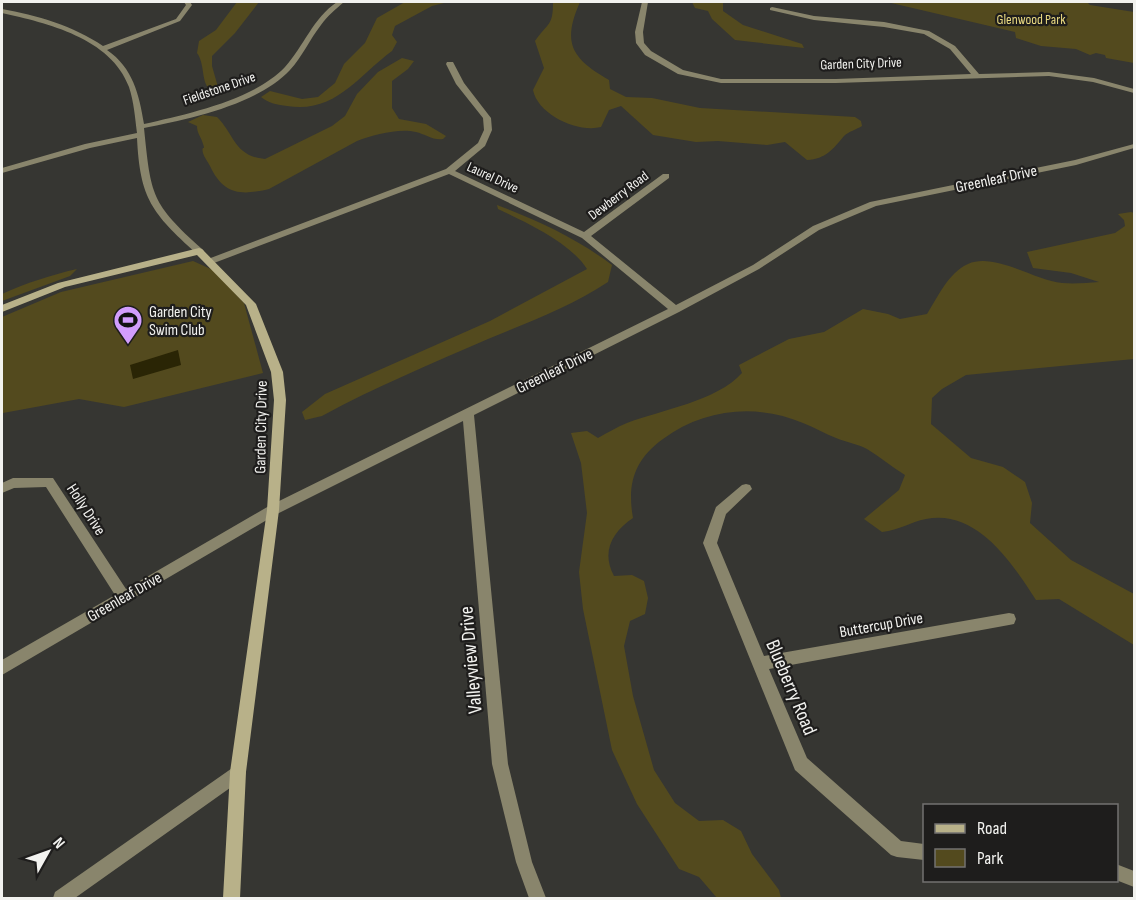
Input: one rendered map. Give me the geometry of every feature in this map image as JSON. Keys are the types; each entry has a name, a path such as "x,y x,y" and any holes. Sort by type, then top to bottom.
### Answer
{"street":[{"path":"102,49 161,29 178,20 186,12 188,2"},
{"name":"Fieldstone Drive","path":"2,171 140,131 263,88 290,66 325,14 341,2"},
{"name":"Garden City Drive","path":"645,2 639,32 640,43 661,62 699,77 745,82 975,74 1049,74 1094,80 1134,91"},
{"path":"772,9 792,17 920,32 941,39 955,49 975,74"},
{"name":"Garden City Drive","path":"2,11 64,29 102,49 121,67 132,83 145,182 155,205 251,304 277,372 280,434 273,510 238,771 231,898"},
{"path":"449,171 482,144 488,130 487,118 460,84 450,64"},
{"name":"Greenleaf Drive","path":"2,668 273,510 675,310 756,267 816,228 873,204 1134,146"},
{"name":"Laurel Drive","path":"211,261 449,171 585,236 675,310"},
{"name":"Dewberry Road","path":"585,236 666,176"},
{"path":"2,309 62,285 199,251"},
{"name":"Valleyview Drive","path":"468,412 500,764 524,862 538,898"},
{"name":"Holly Drive","path":"2,488 12,483 49,482 123,596"},
{"name":"Blueberry Road","path":"747,489 721,511 710,543 801,764 897,849 923,852"},
{"name":"Buttercup Drive","path":"759,664 1009,619"},
{"path":"61,898 238,771"},
{"path":"1118,873 1134,879"}],"green space":[{"path":"237,2 259,2 235,33 212,56 212,66 218,87 209,89 197,53 199,41 216,30"},
{"path":"405,2 448,2 432,6 395,26 392,35 397,42 392,51 345,91 332,99 304,107 277,104 261,97 270,91 302,99 318,97 335,83 344,64 365,43 377,18"},
{"path":"553,2 580,2 572,28 571,39 574,48 586,64 609,80 610,89 626,97 652,98 700,108 855,117 861,121 862,126 846,135 824,155 807,160 785,142 767,145 718,141 696,142 653,135 621,106 609,110 601,127 571,125 542,107 533,90 544,68 535,41 551,20"},
{"path":"692,2 723,2 723,11 743,25 802,44 804,48 735,40 712,19 708,11 695,8"},
{"name":"Glenwood Park","path":"887,2 1087,2 1090,5 1134,12 1134,63 1106,58 1105,55 1096,53 1090,55 1076,49 1041,46 1016,38 1015,32"},
{"path":"402,58 414,61 408,69 392,81 392,108 399,119 426,124 446,136 443,139 409,131 378,134 357,141 269,189 241,192 227,187 215,175 204,155 204,146 197,126 188,122 203,115 217,117 241,149 247,154 265,159 332,126 345,116 357,94 378,72"},
{"path":"497,205 557,231 598,255 612,265 608,282 549,314 404,376 322,416 305,420 302,412 325,394 490,321 587,269 580,259 559,242 498,209"},
{"path":"1134,213 1134,359 966,375 942,389 932,398 931,424 971,458 1003,467 1025,482 1032,503 1030,523 1071,560 1134,594 1134,645 1059,599 1036,600 1004,555 977,530 961,522 944,518 926,519 882,532 864,519 899,490 905,475 867,449 803,423 767,413 749,411 713,415 679,429 663,439 645,455 639,464 632,484 633,518 614,536 609,559 614,576 632,575 644,581 648,598 645,614 630,621 624,646 633,696 654,770 675,803 699,821 723,820 741,831 752,854 779,890 781,898 717,898 699,877 679,869 637,804 612,750 583,609 579,572 587,513 581,463 571,433 587,431 598,438 627,423 704,398 731,383 742,373 739,365 789,339 824,332 863,309 900,319 927,314 949,279 968,264 979,261 1002,264 1062,283 1099,282 1071,273 1033,268 1027,252 1115,233 1125,226 1124,220 1118,214"},
{"name":"Garden City Swim Club","path":"193,261 213,270 244,303 263,373 124,407 79,399 3,413 2,317 61,292"},
{"path":"77,269 70,276 2,301 2,294 11,290"}],"shaded area":[{"path":"178,350 181,365 133,379 130,365"}],"place":[{"name":"Garden City Swim Club","path":"128,346"}]}
